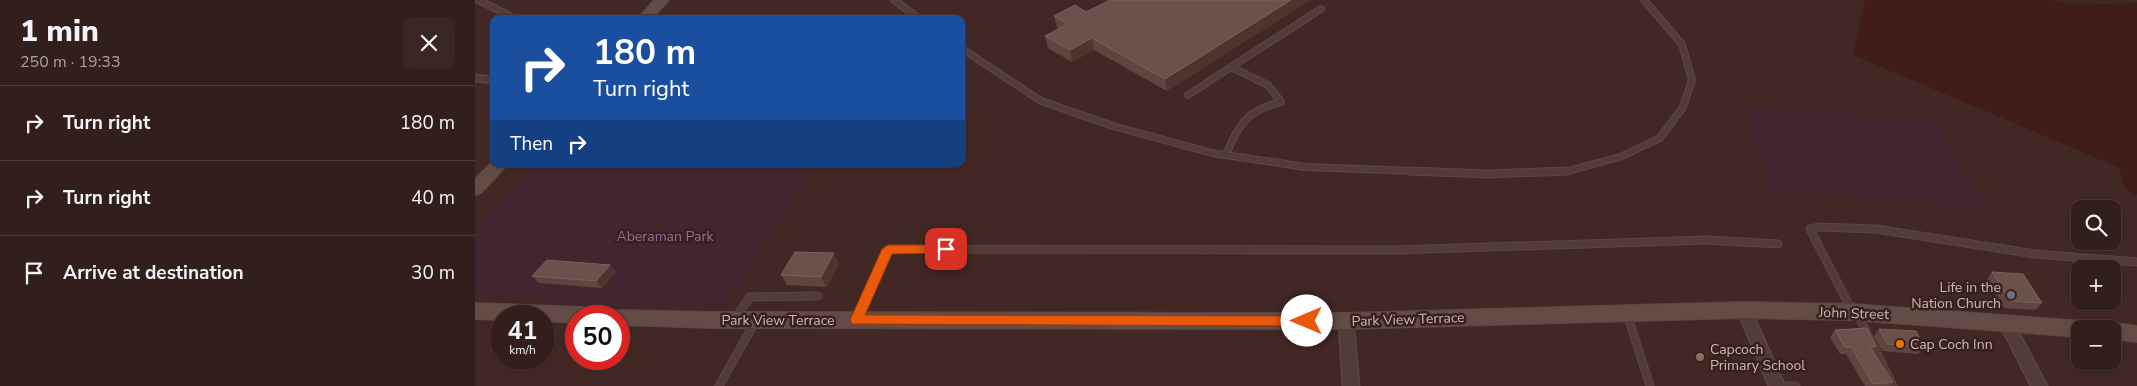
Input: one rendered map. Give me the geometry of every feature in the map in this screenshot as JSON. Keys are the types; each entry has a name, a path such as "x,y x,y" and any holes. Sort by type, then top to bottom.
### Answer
{"main road":[{"path":"648,15 663,0"},
{"path":"475,189 497,167"},
{"name":"Park View Terrace","path":"630,317 712,320 1346,321 1743,310"},
{"name":"John Street","path":"1743,310 1854,312 2071,328"},
{"path":"475,311 565,314"},
{"path":"2121,332 2137,334"}],"street":[{"path":"475,78 490,80"},
{"path":"1743,310 1777,386"},
{"path":"1346,321 1351,386"},
{"path":"2006,322 2039,386"}],"lane":[{"path":"478,0 508,15"},
{"path":"894,0 915,15"},
{"path":"965,51 1041,101 1113,126 1212,153 1305,167 1488,174 1568,171 1620,157 1660,138 1683,107 1692,80 1682,44 1644,0"},
{"path":"1188,94 1321,9"},
{"path":"1226,155 1234,132 1247,115 1271,104 1281,102 1268,85 1231,67"},
{"path":"1893,386 1810,229 1818,227 1876,229 2035,254 2137,262"},
{"path":"856,320 888,249 1396,250 1707,240 1778,244"},
{"path":"733,320 750,297 818,296"},
{"path":"1626,313 1650,386"},
{"path":"719,386 756,320"},
{"path":"1777,386 1796,386"}],"green space":[{"path":"1743,106 1936,121 1986,209 1771,190"},
{"name":"Aberaman Park","path":"533,167 814,167 723,309 578,305 475,293 475,230"}],"shaded area":[{"path":"1865,0 2052,0 2075,5 2137,3 2137,195 2126,190 2118,167 1853,55"}],"building":[{"path":"1110,0 1291,0 1165,79 1092,38 1070,50 1045,36 1068,24 1054,16 1075,5 1086,12"},
{"path":"795,252 834,253 821,277 781,275"},
{"path":"547,260 610,265 596,281 532,276"},
{"path":"1992,272 2023,274 2042,303 2010,301"},
{"path":"1867,328 1876,346 1870,347 1893,382 1873,384 1851,347 1845,347 1835,330"},
{"path":"1879,329 1916,331 1924,347 1887,344"}],"place":[{"name":"Life in the Nation Church","path":"2011,295"},
{"name":"Cap Coch Inn","path":"1900,344"},
{"name":"Capcoch Primary School","path":"1700,357"}],"route":[{"path":"946,249 888,249 856,320 1307,321"}]}
